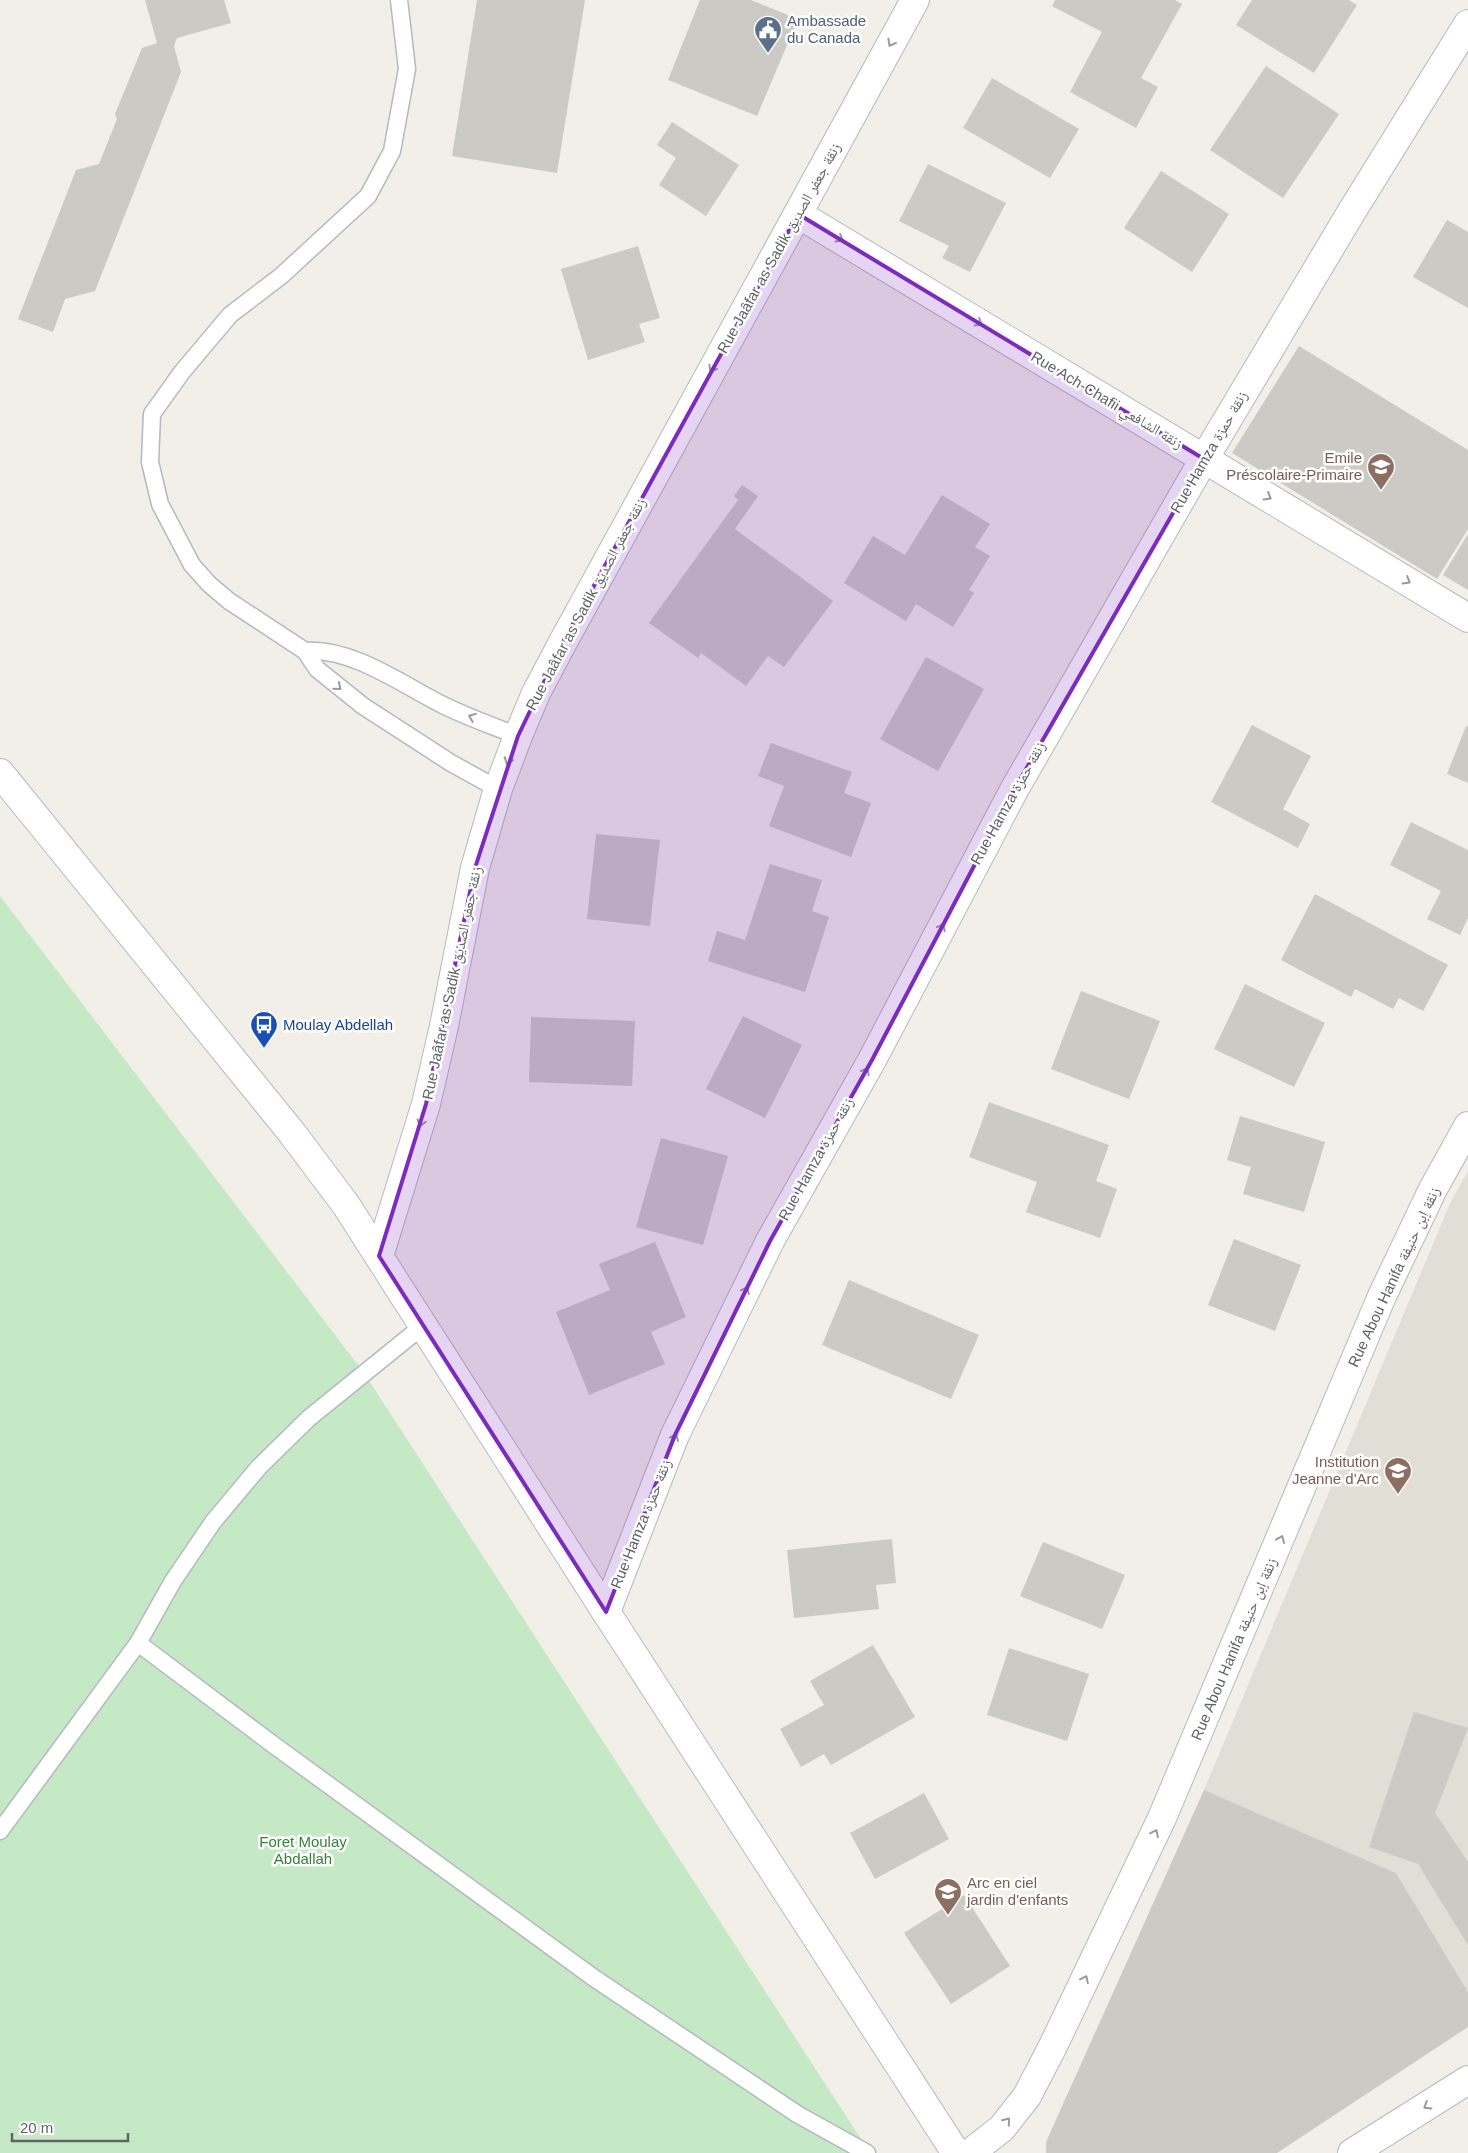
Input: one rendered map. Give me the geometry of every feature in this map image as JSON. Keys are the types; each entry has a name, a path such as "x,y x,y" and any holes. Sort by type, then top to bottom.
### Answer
{"street":[{"name":"Rue Jaâfar as Sadik زنقة جعفر الصديق","path":"379,1256 426,1104 446,1017 475,868 498,789 536,693 915,0"},
{"name":"Rue Hamza زنقة حمزة","path":"606,1612 675,1435 770,1241 872,1060 1014,790 1204,459 1352,211 1468,24"},
{"name":"Rue Ach-Chafii زنقة الشافعي","path":"798,214 1468,618"},
{"path":"0,773 292,1133 346,1205 606,1612 956,2153"},
{"name":"Rue Abou Hanifa زنقة اٍبن حنيفة","path":"970,2153 1002,2128 1028,2096 1065,2020 1162,1818 1382,1296 1434,1189 1468,1126"},
{"path":"1352,2153 1468,2080"}],"lane":[{"path":"399,0 407,70 392,151 368,196 281,276 230,315 182,372 152,414 150,462 160,504 192,565 209,584 229,601 305,651 317,669 363,706 451,763 498,789"},
{"path":"305,651 320,650 354,661 379,671 444,706 518,736"},
{"path":"0,1831 138,1643 173,1581 203,1537 259,1468 309,1418 424,1325"},
{"path":"138,1643 275,1746 594,1978 797,2114 867,2153"}],"highlighted area":[{"path":"798,214 1204,459 1014,790 872,1060 770,1241 675,1435 606,1612 379,1256 426,1104 475,868 518,736 563,642"}],"shaded area":[{"name":"Institution Jeanne d'Arc","path":"1468,1171 1468,1992 1396,1873 1204,1790 1451,1201"}],"green space":[{"name":"Foret Moulay Abdallah","path":"0,896 364,1373 870,2153 0,2153"}],"building":[{"path":"145,0 224,0 231,23 177,38 174,46 181,72 95,291 65,299 53,332 18,319 76,170 99,164 117,119 115,114 142,48 157,43"},
{"path":"477,0 585,0 557,173 452,156"},
{"path":"700,0 751,0 798,19 757,116 668,80"},
{"path":"1055,0 1175,0 1182,4 1141,78 1158,87 1136,128 1070,92 1102,32 1052,6"},
{"path":"1252,0 1349,0 1357,5 1314,73 1236,25"},
{"path":"1266,66 1339,114 1283,198 1210,150"},
{"path":"992,78 1079,129 1050,178 963,128"},
{"path":"672,122 739,165 706,216 659,185 676,158 657,145"},
{"path":"928,164 1006,203 970,272 942,258 949,246 899,221"},
{"path":"1161,171 1229,214 1192,272 1124,228"},
{"path":"1447,220 1468,232 1468,308 1413,277"},
{"path":"638,246 660,318 639,324 645,342 588,360 561,269"},
{"name":"Emile Préscolaire-Primaire","path":"1299,346 1468,450 1468,529 1437,579 1232,453"},
{"path":"742,485 758,496 735,529 833,601 784,667 768,656 746,686 701,653 698,658 649,623 738,500 734,496"},
{"path":"942,495 990,524 975,547 990,556 969,590 974,593 953,627 916,604 906,621 844,583 873,536 905,555"},
{"path":"1468,534 1468,590 1443,575"},
{"path":"926,657 984,689 938,771 880,739"},
{"path":"1252,725 1311,756 1283,809 1310,824 1298,848 1211,802"},
{"path":"1466,726 1468,727 1468,783 1447,774"},
{"path":"771,743 852,772 844,793 871,803 851,857 769,826 784,786 758,776"},
{"path":"1411,822 1468,850 1468,918 1460,935 1427,919 1441,891 1390,865"},
{"path":"596,834 660,840 650,926 587,919"},
{"path":"770,864 822,880 812,911 829,917 805,992 708,961 717,931 745,940"},
{"path":"1315,894 1448,965 1423,1011 1399,998 1393,1009 1355,989 1351,997 1281,960"},
{"path":"1245,984 1325,1023 1294,1087 1214,1049"},
{"path":"1081,991 1160,1021 1129,1099 1051,1069"},
{"path":"743,1016 802,1045 765,1118 706,1089"},
{"path":"531,1017 635,1021 632,1086 529,1082"},
{"path":"989,1102 1109,1145 1096,1181 1117,1189 1100,1238 1026,1212 1037,1182 969,1157"},
{"path":"1240,1116 1325,1142 1304,1212 1243,1194 1251,1167 1227,1160"},
{"path":"661,1138 728,1156 703,1245 636,1227"},
{"path":"1234,1239 1301,1265 1275,1331 1208,1305"},
{"path":"655,1242 686,1317 651,1332 665,1364 589,1395 556,1312 610,1290 599,1264"},
{"path":"849,1280 979,1335 951,1399 822,1345"},
{"path":"892,1539 896,1583 876,1585 879,1609 794,1618 787,1550"},
{"path":"1043,1542 1125,1575 1102,1629 1020,1596"},
{"path":"873,1645 915,1717 831,1765 824,1754 801,1767 780,1729 824,1705 810,1681"},
{"path":"1009,1648 1089,1674 1067,1741 987,1715"},
{"path":"1414,1712 1468,1728 1435,1813 1468,1862 1468,1945 1418,1864 1369,1847"},
{"path":"1204,1790 1396,1873 1468,1992 1468,2027 1277,2153 1046,2153 1046,2142"},
{"path":"924,1793 949,1839 875,1879 850,1833"},
{"path":"964,1895 1010,1966 951,2004 904,1933"}],"place":[{"name":"Ambassade du Canada","path":"768,54"},
{"name":"Emile Préscolaire-Primaire","path":"1381,491"},
{"name":"Moulay Abdellah","path":"264,1049"},
{"name":"Institution Jeanne d'Arc","path":"1398,1495"},
{"name":"Arc en ciel jardin d'enfants","path":"948,1916"}]}
